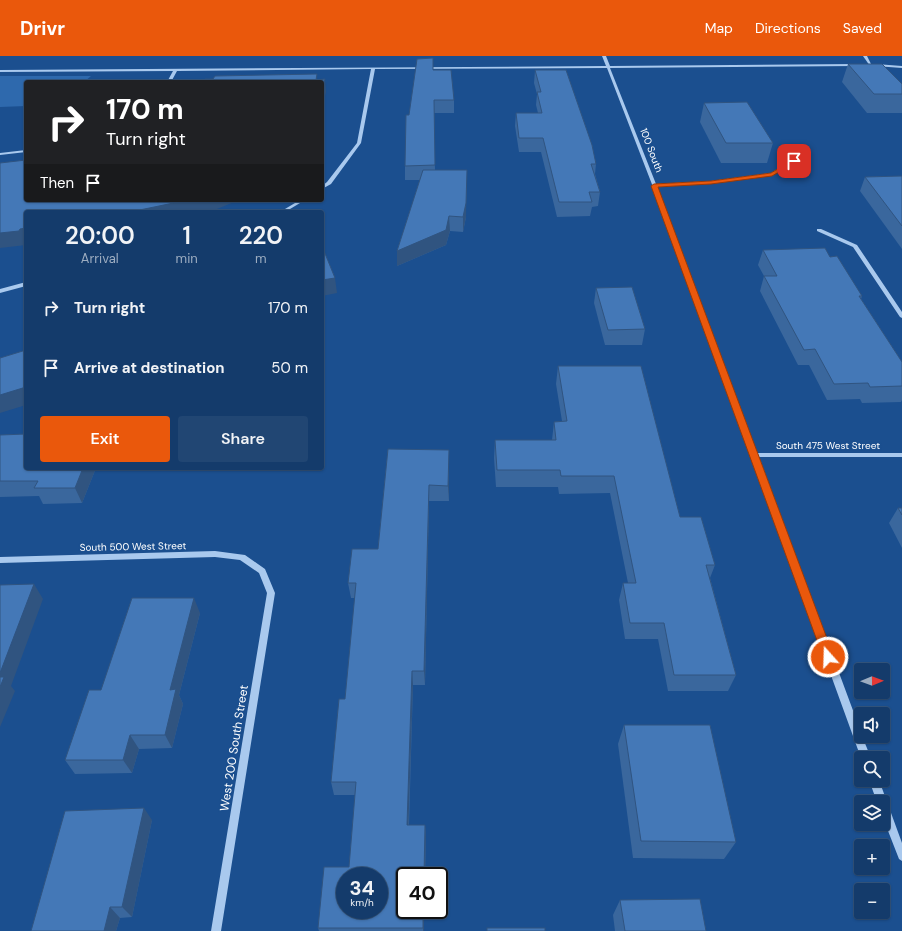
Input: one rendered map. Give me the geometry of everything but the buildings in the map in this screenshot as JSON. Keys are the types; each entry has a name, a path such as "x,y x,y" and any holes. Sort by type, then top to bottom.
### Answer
{"street":[{"name":"100 South","path":"604,56 654,186 863,751"},
{"path":"865,56 871,65"},
{"path":"0,71 871,65 902,67"},
{"path":"324,187 329,183 359,143 373,68"},
{"path":"170,80 176,69"},
{"path":"0,154 24,151"},
{"path":"654,186 711,182 772,174 794,161"},
{"path":"286,210 300,202"},
{"path":"819,230 855,246 902,316"},
{"path":"0,291 24,285"},
{"name":"South 475 West Street","path":"754,455 902,455"},
{"name":"South 500 West Street","path":"0,560 215,554 242,557 262,571"},
{"name":"West 200 South Street","path":"216,931 271,593 262,571"},
{"path":"890,824 902,856"}],"shaded area":[{"path":"0,76 91,76 86,80 24,80 24,106 0,107"}],"route":[{"path":"794,161 772,174 711,182 654,186 828,657"}]}
